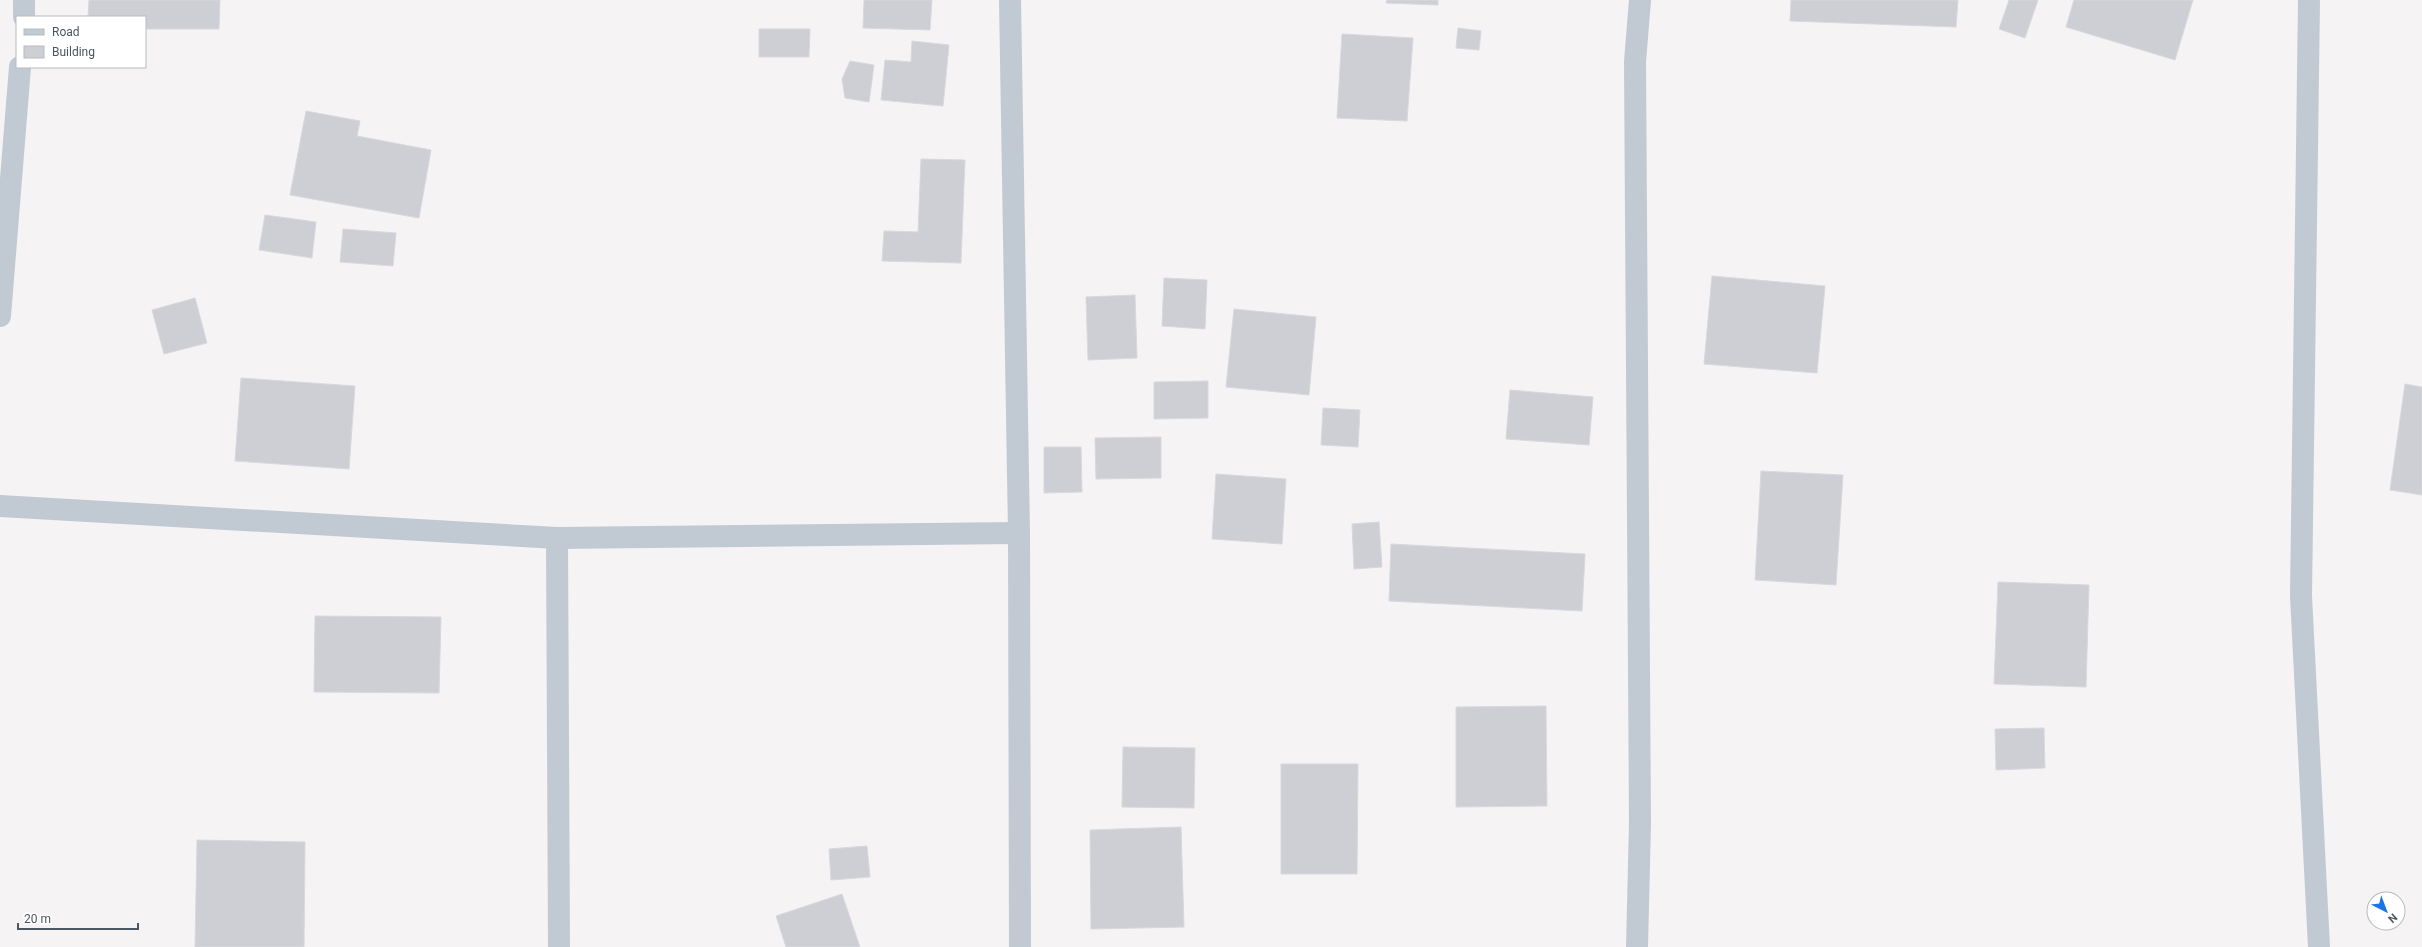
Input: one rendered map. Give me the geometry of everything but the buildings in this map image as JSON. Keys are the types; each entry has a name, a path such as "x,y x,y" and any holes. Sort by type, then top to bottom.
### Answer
{"street":[{"path":"24,0 24,16"},
{"path":"1010,0 1019,533 1020,947"},
{"path":"1637,947 1640,815 1635,62 1640,0"},
{"path":"2309,0 2302,596 2319,947"},
{"path":"0,316 20,68"},
{"path":"0,506 557,538 1019,533"},
{"path":"557,538 559,947"}]}
